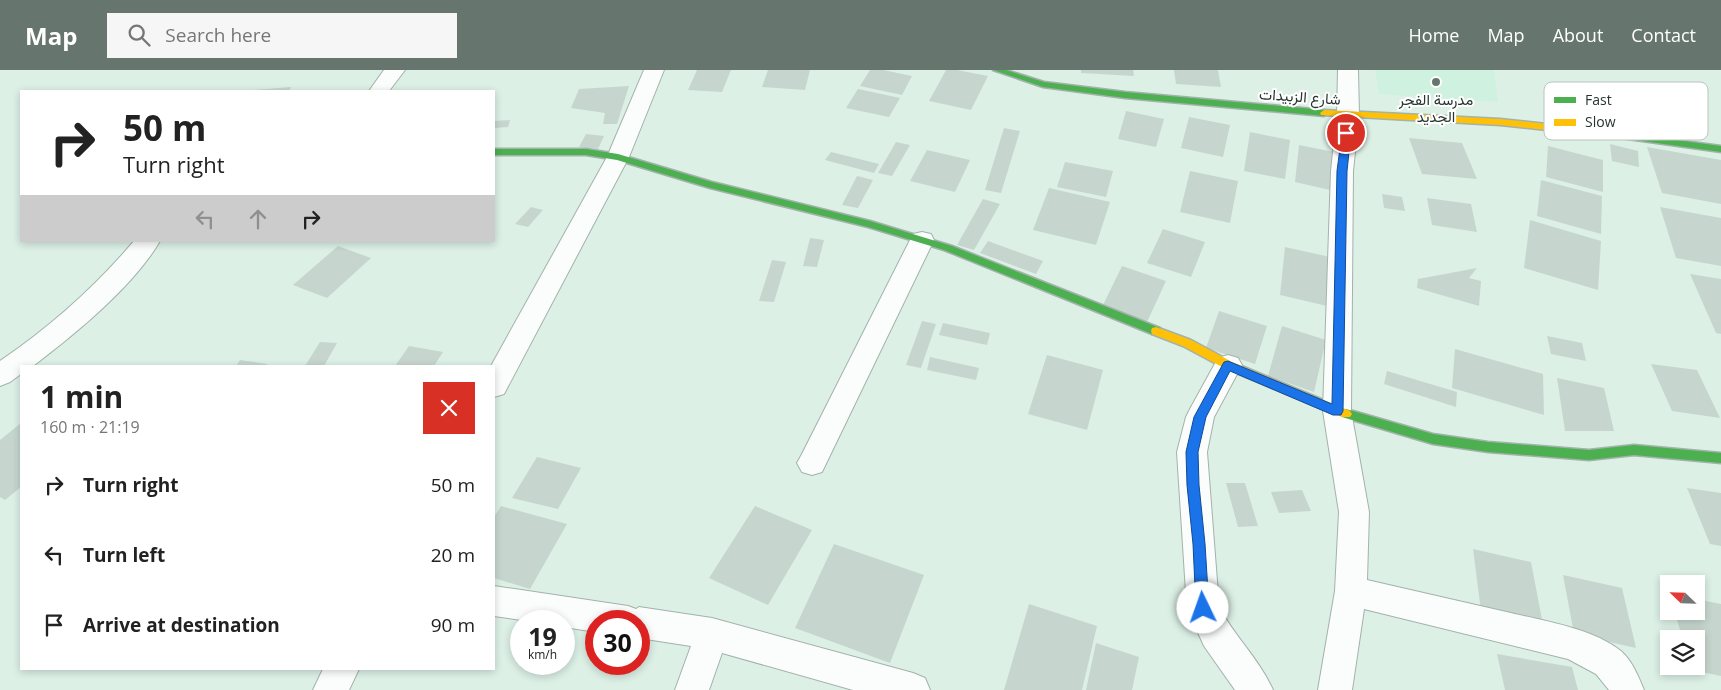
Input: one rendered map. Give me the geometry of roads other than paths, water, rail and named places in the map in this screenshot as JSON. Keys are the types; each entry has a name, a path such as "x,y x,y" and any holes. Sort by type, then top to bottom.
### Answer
{"street":[{"path":"380,90 395,70"},
{"path":"495,384 618,157 654,70"},
{"path":"1335,690 1351,591 1354,512 1337,411 1342,171 1348,114 1348,70"},
{"name":"شارع الزبيدات","path":"1005,71 1043,84 1125,95 1214,104 1348,114 1500,122 1544,127"},
{"name":"شارع الزبيدات","path":"1659,140 1721,149"},
{"path":"495,152 586,152 618,157 710,186 870,224 948,248 1187,343 1228,365 1337,411 1433,439 1488,447 1589,455 1634,450 1721,458"},
{"path":"812,463 922,240"},
{"path":"0,375 73,321 125,270 147,242"},
{"path":"1228,365 1200,417 1192,452 1203,608 1216,635 1256,690"},
{"path":"1351,591 1558,640 1590,650 1608,662 1624,680 1627,690"},
{"path":"495,600 585,614"},
{"path":"650,625 712,634 913,690"},
{"path":"692,690 712,634"},
{"path":"330,690 341,670"}],"place":[{"name":"مدرسة الفجر الجديد","path":"1436,82"}]}
